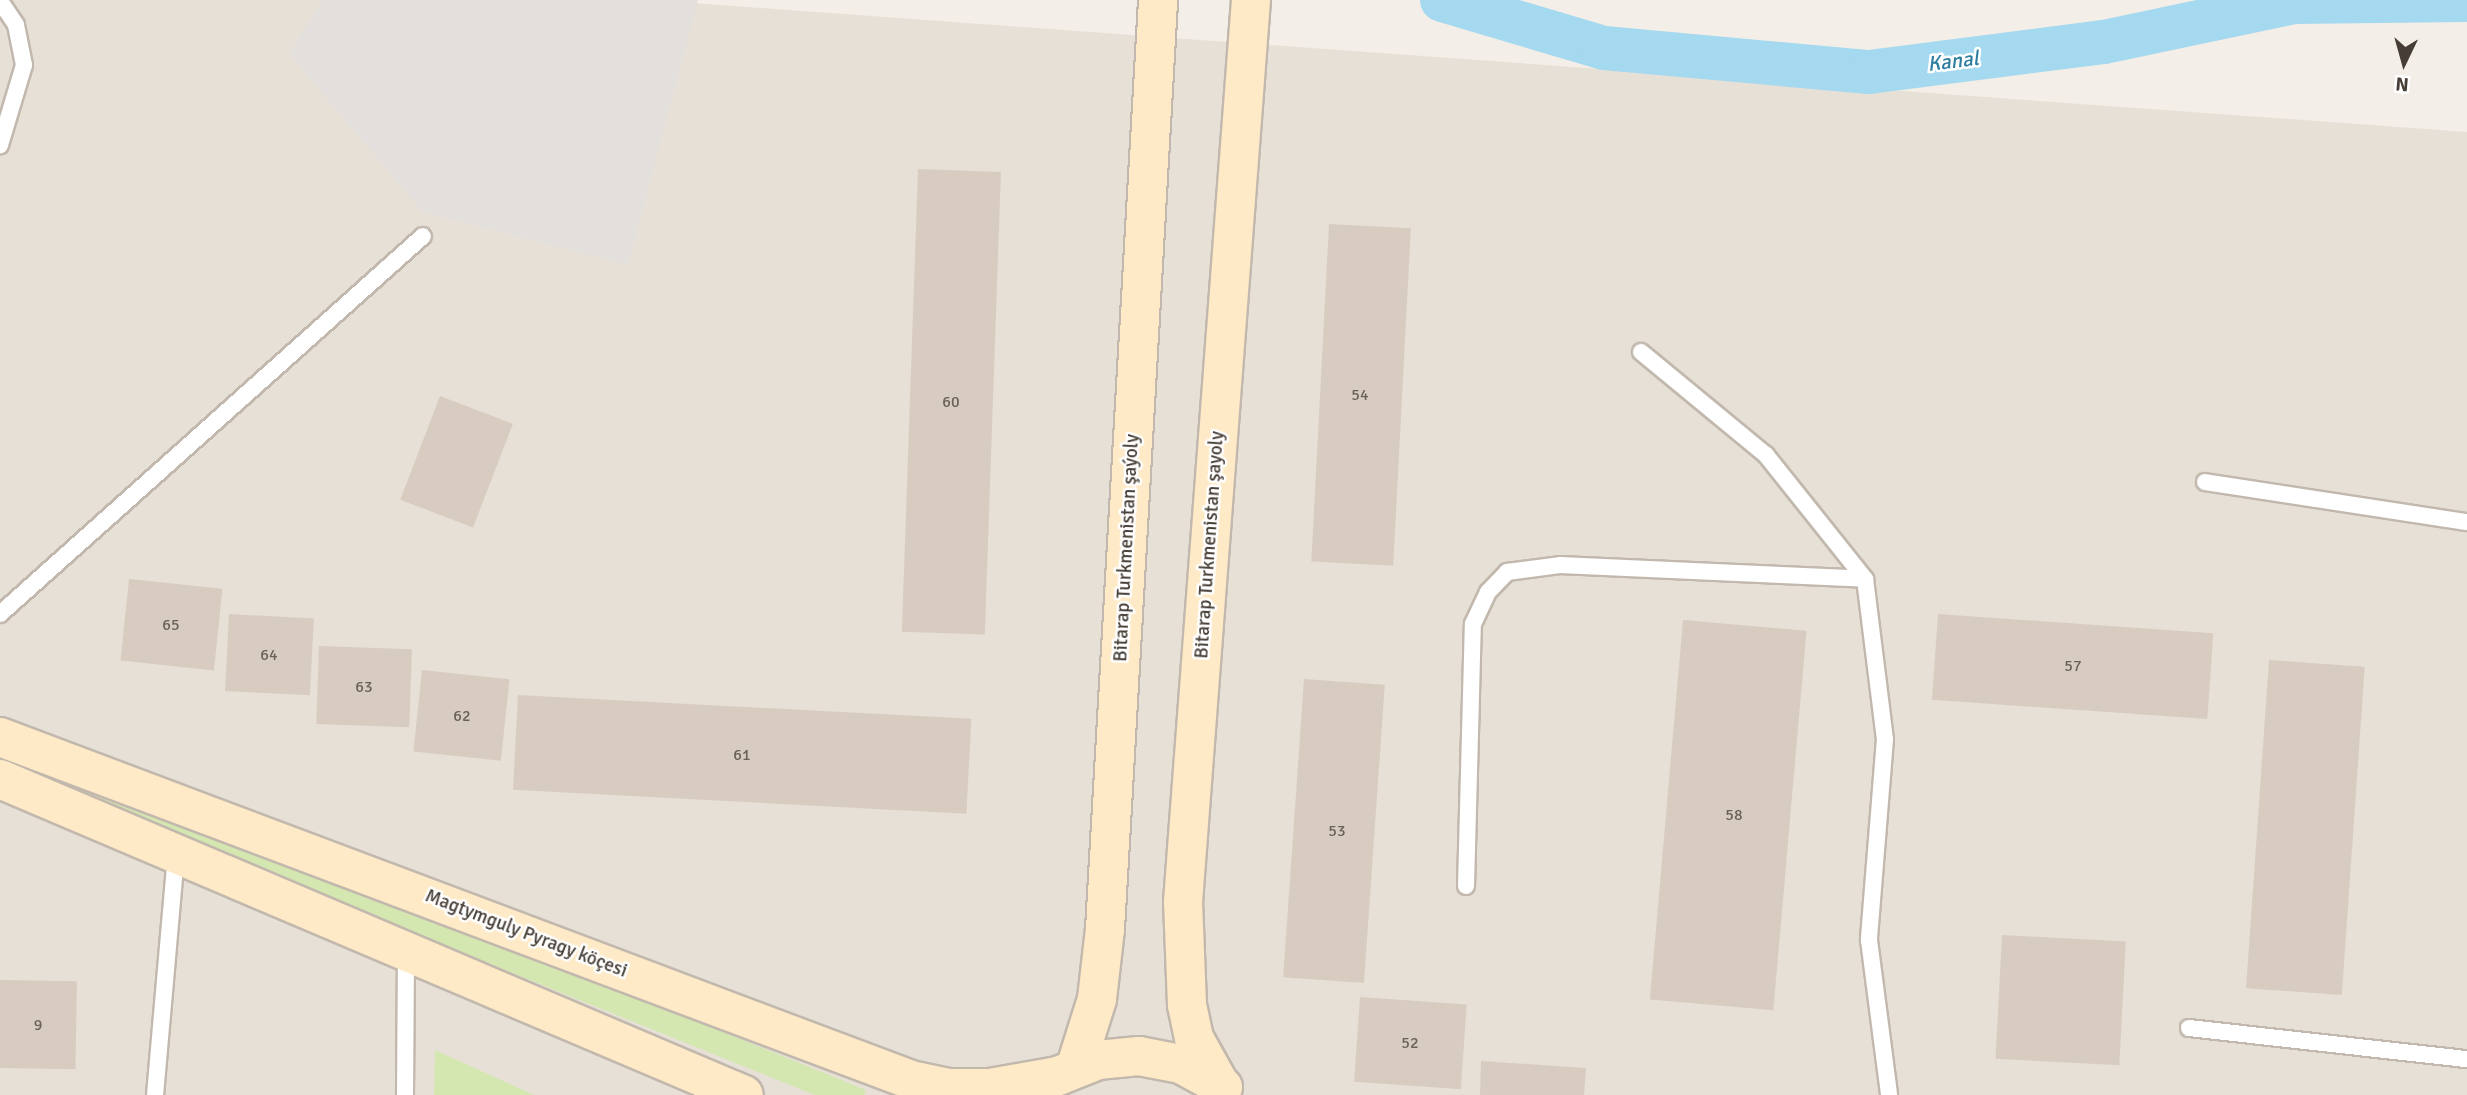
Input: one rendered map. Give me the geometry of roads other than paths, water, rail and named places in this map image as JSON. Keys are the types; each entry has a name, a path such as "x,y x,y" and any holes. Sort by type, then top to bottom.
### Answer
{"main road":[{"name":"Bitarap Turkmenistan şayoly","path":"1225,1089 1194,1038 1187,1005 1183,902 1251,0"},
{"name":"Bitarap Turkmenistan şaýoly","path":"1056,1079 1097,999 1105,929 1157,14"},
{"name":"Magtymguly Pyragy köçesi","path":"0,737 911,1080 949,1088 990,1088 1056,1079 1139,1056 1181,1064 1225,1089"},
{"path":"0,779 744,1095"}],"lane":[{"path":"0,1 16,25 24,65 0,145"},
{"path":"0,614 423,236"},
{"path":"1641,352 1766,455 1865,579 1885,739 1870,940 1889,1095"},
{"path":"2205,482 2467,522"},
{"path":"1466,886 1473,624 1488,592 1507,572 1560,565 1865,579"},
{"path":"155,1095 176,853"},
{"path":"405,1095 406,951"},
{"path":"2189,1028 2467,1059"}],"waterway":[{"name":"Kanal","path":"1442,0 1604,48 1869,72 2104,42 2293,2 2467,0"}]}
